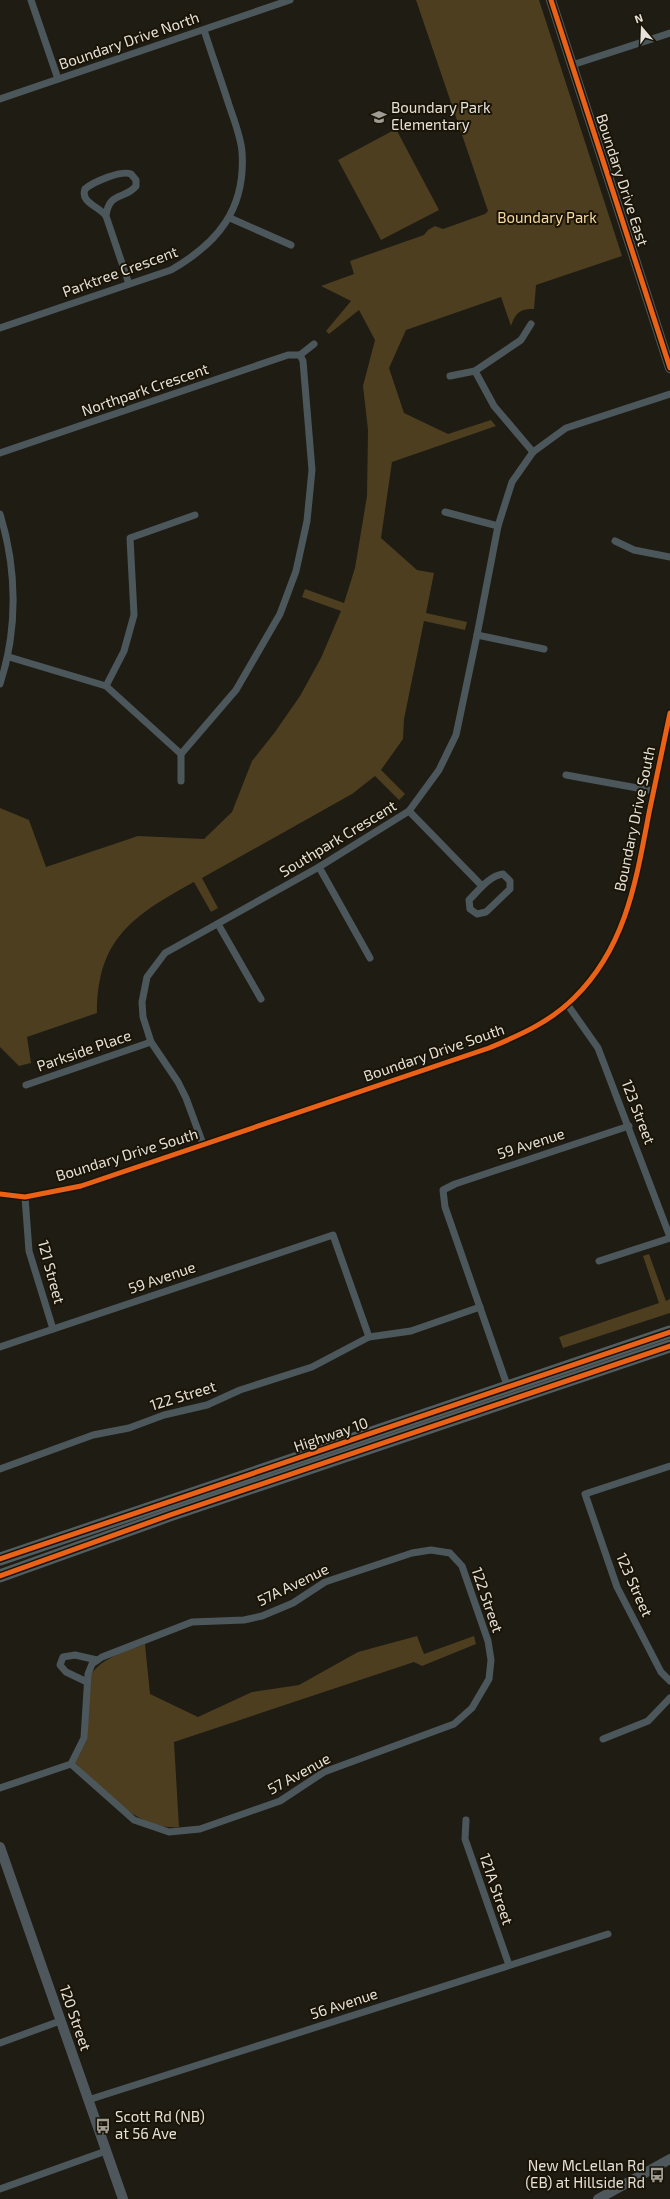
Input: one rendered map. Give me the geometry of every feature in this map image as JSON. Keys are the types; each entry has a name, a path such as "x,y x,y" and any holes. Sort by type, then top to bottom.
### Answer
{"highway":[{"name":"Highway 10","path":"0,1559 670,1332"},
{"name":"Highway 10","path":"0,1576 178,1513 670,1346"}],"street":[{"path":"31,0 58,79"},
{"name":"Boundary Drive North","path":"0,99 290,0"},
{"name":"Boundary Drive East","path":"551,0 670,368"},
{"name":"Parktree Crescent","path":"0,328 171,270 194,257 208,246 230,218 240,183 242,152 237,130 204,30"},
{"path":"572,65 670,33"},
{"path":"106,216 107,206 111,201 116,197 133,190 136,186 136,180 131,174 127,172 108,178 94,183 85,189 85,200 102,210 106,216 130,284"},
{"path":"230,218 291,245"},
{"path":"450,376 474,371 521,340 531,324"},
{"path":"181,781 181,754 236,690 280,614 296,571 307,521 312,470 304,365 300,355 314,344"},
{"name":"Northpark Crescent","path":"0,453 288,355 300,355"},
{"path":"474,371 494,406 533,452"},
{"name":"Southpark Crescent","path":"203,1144 178,1082 151,1042 143,1018 142,1002 147,977 165,953 318,867 410,811 439,770 456,735 498,526 512,482 533,452 566,428 670,394"},
{"path":"445,512 498,526"},
{"path":"0,514 6,532 12,574 13,612 9,657 0,684"},
{"path":"106,686 124,651 134,616 130,538 196,515"},
{"path":"615,541 634,550 670,557"},
{"path":"477,635 544,649"},
{"path":"9,657 106,686 181,754"},
{"name":"Boundary Drive South","path":"0,1194 25,1197 81,1186 488,1048 531,1030 567,1004 598,969 616,940 625,920 639,869 670,712"},
{"path":"566,775 654,791"},
{"path":"410,811 482,886"},
{"path":"318,867 370,958"},
{"path":"503,874 510,881 510,889 486,912 477,914 470,909 469,900 482,886 496,875 503,874"},
{"path":"218,924 261,999"},
{"name":"123 Street","path":"567,1004 598,1048 629,1126 670,1237"},
{"name":"Parkside Place","path":"26,1085 151,1042"},
{"name":"59 Avenue","path":"480,1307 445,1207 443,1190 455,1184 629,1126"},
{"name":"121 Street","path":"25,1197 29,1251 53,1329"},
{"name":"59 Avenue","path":"0,1347 333,1234 369,1337"},
{"path":"599,1260 670,1237"},
{"path":"480,1307 508,1388"},
{"name":"122 Street","path":"0,1469 93,1435 129,1428 164,1415 207,1405 240,1390 312,1368 369,1337 411,1331 480,1307"},
{"name":"123 Street","path":"670,1466 585,1494 617,1587 660,1672 670,1681"},
{"name":"122 Street","path":"431,1550 450,1553 462,1566 488,1641 490,1660 488,1679"},
{"name":"57A Avenue","path":"97,1660 102,1656 192,1622 244,1620 262,1616 293,1603 325,1582 412,1553 431,1550"},
{"path":"87,1682 66,1672 60,1665 64,1657 75,1655 97,1660"},
{"path":"0,1788 71,1764 84,1738 88,1674 92,1664 97,1660"},
{"name":"57 Avenue","path":"71,1764 134,1820 169,1832 200,1829 280,1801 324,1772 454,1724 472,1708 488,1679"},
{"path":"603,1739 648,1721 670,1698"},
{"name":"121A Street","path":"466,1820 465,1839 508,1965"},
{"name":"120 Street","path":"0,1847 123,2199"},
{"name":"56 Avenue","path":"88,2100 608,1934"},
{"path":"0,2043 60,2021"},
{"path":"0,2189 106,2151"},
{"path":"598,2199 670,2159"}],"green space":[{"name":"Boundary Park","path":"416,0 539,0 622,256 536,285 534,309 525,309 519,312 514,318 511,326 501,297 406,330 389,368 404,413 448,434 491,420 496,426 392,462 381,538 417,570 434,573 426,613 467,622 465,630 424,621 404,719 403,739 381,770 405,794 399,800 375,776 352,794 202,878 218,908 211,912 194,882 154,906 137,918 123,932 112,947 104,966 99,987 97,1013 27,1037 31,1063 19,1066 0,1047 0,808 29,820 46,867 138,836 204,839 232,812 252,761 275,732 300,696 321,658 341,611 302,597 305,589 344,603 355,568 367,496 368,430 363,386 375,340 359,310 329,334 326,331 351,301 321,286 354,274 350,261 424,235 428,230 435,226 443,229 485,214 488,211"},
{"path":"396,129 439,210 381,240 338,160"},
{"path":"649,1254 666,1301 670,1299 670,1313 563,1348 559,1337 659,1303 643,1256"},
{"path":"417,1636 424,1654 474,1636 476,1644 422,1666 414,1662 174,1742 179,1827 164,1826 149,1822 135,1815 110,1796 75,1763 87,1740 90,1676 95,1669 107,1660 145,1644 150,1694 198,1717 252,1692 299,1685 358,1652"}],"cycle path":[{"path":"551,0 670,368"},
{"path":"0,1194 25,1197 81,1186 489,1048 523,1033 545,1021 565,1007 592,978 606,957 626,912 639,863 670,713"},
{"path":"0,1559 670,1332"},
{"path":"0,1576 170,1515 670,1346"}],"place":[{"name":"Boundary Park Elementary","path":"379,117"},
{"name":"Scott Rd (NB) at 56 Ave","path":"103,2126"},
{"name":"New McLellan Rd (EB) at Hillside Rd","path":"657,2175"}]}
